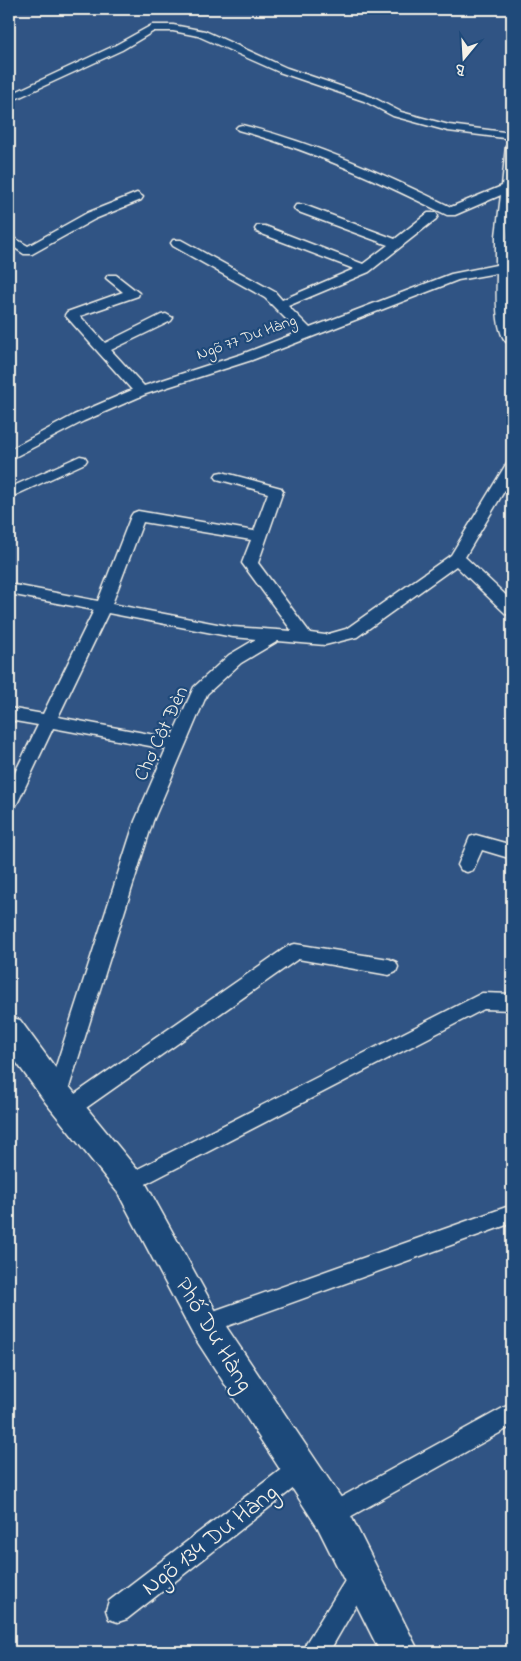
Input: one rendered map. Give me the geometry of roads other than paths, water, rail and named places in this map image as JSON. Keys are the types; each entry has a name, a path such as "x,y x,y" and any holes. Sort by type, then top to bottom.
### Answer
{"street":[{"name":"Phố Dư Hàng","path":"9,1029 63,1102 129,1183 205,1324 331,1515 400,1652"}],"lane":[{"path":"9,99 118,48 152,28 174,28 201,33 283,70 368,99 398,114 448,128 512,136"},
{"path":"242,128 259,132 349,165 451,212 507,188"},
{"path":"512,146 507,188 509,208 507,249 503,268 504,322 512,341"},
{"path":"9,239 28,251 91,216 137,197"},
{"path":"300,208 398,244"},
{"path":"280,305 365,269 432,216"},
{"path":"262,229 365,269"},
{"path":"177,243 270,295 307,333"},
{"name":"Ngõ 77 Dư Hàng","path":"9,456 79,418 142,391 247,357 455,277 503,268"},
{"path":"112,278 133,293 72,315 142,391"},
{"path":"103,349 166,318"},
{"path":"9,493 80,460"},
{"path":"9,589 233,632 325,640 351,633 457,558 512,466"},
{"path":"222,476 276,491 250,563 305,638"},
{"path":"9,802 103,606 138,516 260,537"},
{"path":"457,558 512,610"},
{"name":"Chợ Cột Đèn","path":"63,1102 144,821 200,691 235,659 275,635"},
{"path":"9,714 176,745"},
{"path":"467,865 476,842 512,852"},
{"path":"63,1102 295,951 390,967"},
{"path":"129,1183 482,1001 512,1002"},
{"path":"205,1324 512,1214"},
{"path":"331,1515 512,1414"},
{"name":"Ngõ 134 Dư Hàng","path":"118,1610 300,1469"},
{"path":"315,1652 361,1576"}]}
